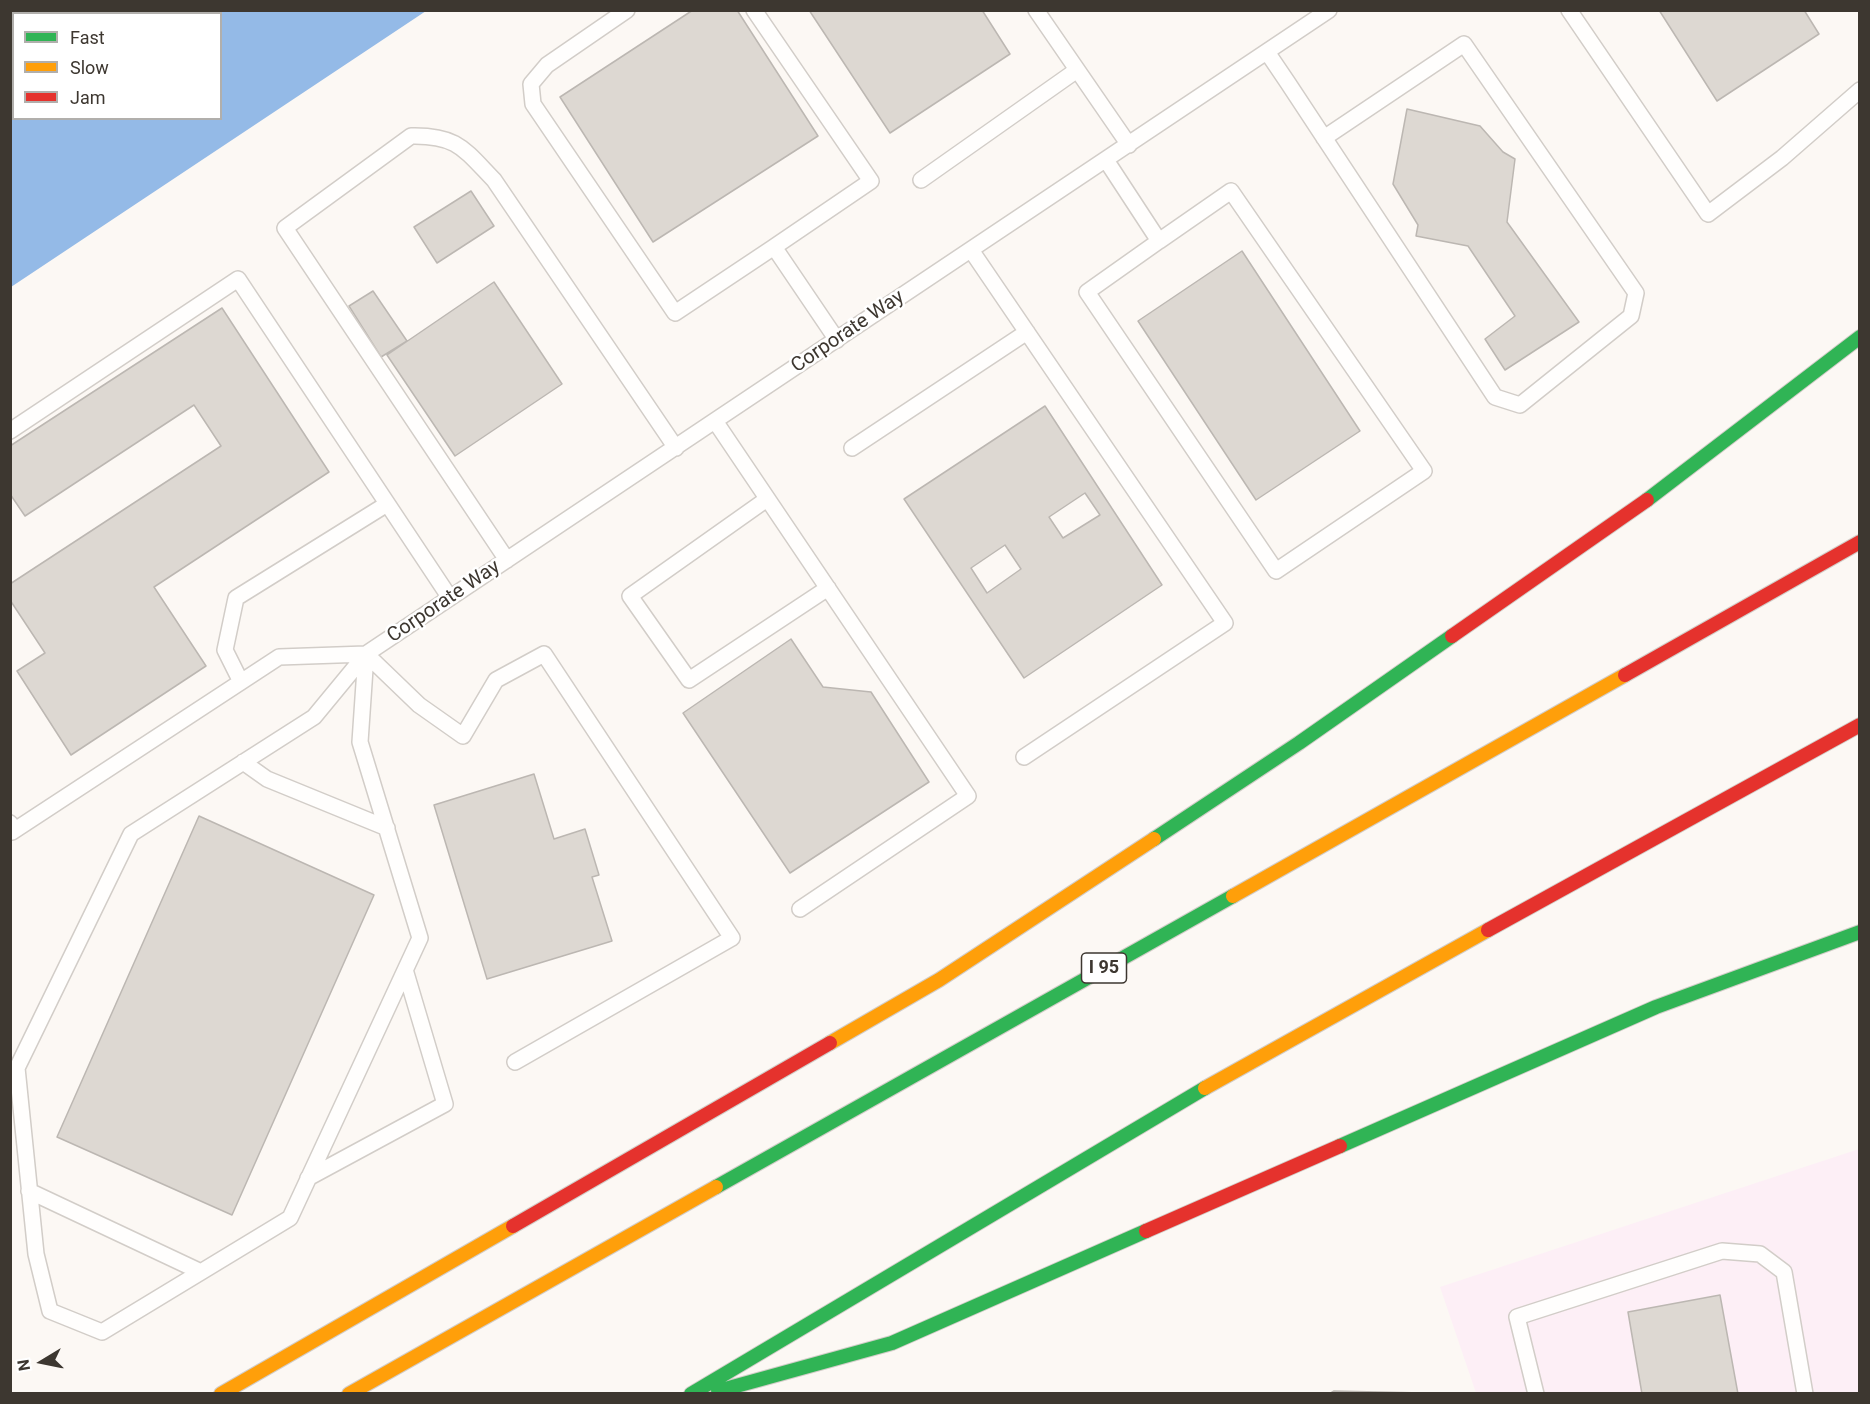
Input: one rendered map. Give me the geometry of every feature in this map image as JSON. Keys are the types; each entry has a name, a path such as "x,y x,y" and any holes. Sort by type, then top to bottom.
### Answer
{"highway":[{"path":"221,1394 939,980 1299,743 1637,507 1860,337"},
{"name":"I 95","path":"349,1394 1860,542"},
{"path":"691,1394 1243,1065 1860,725"},
{"path":"708,1394 892,1343 1656,1007 1860,932"}],"lane":[{"path":"627,10 547,65 531,84 533,104 675,314 871,181 754,10"},
{"path":"1036,10 1129,145"},
{"name":"Corporate Way","path":"366,654 1329,10"},
{"path":"1569,10 1708,214 1782,158 1860,90"},
{"path":"1267,52 1495,397 1520,405 1631,316 1636,293 1464,44 1324,138"},
{"path":"921,180 1077,70"},
{"path":"507,560 285,228 411,136 433,136 461,145 494,180 676,448"},
{"path":"1106,160 1159,241"},
{"path":"1231,192 1424,471 1276,570 1087,292 1159,241 1231,192"},
{"path":"774,247 837,340"},
{"path":"971,250 1225,623 1024,757"},
{"path":"10,431 238,279 450,598"},
{"path":"852,448 1027,332"},
{"path":"715,421 968,796 800,909"},
{"path":"767,499 630,596 689,680 828,588"},
{"path":"241,682 225,650 236,598 387,504"},
{"path":"366,654 360,742 420,938 406,973 290,1218 102,1332 50,1311 36,1254 17,1068 131,834 314,717 366,654"},
{"path":"11,829 279,657 366,654 419,705 464,736 496,680 544,654 732,938 515,1062"},
{"path":"243,762 267,779 387,828"},
{"path":"308,1178 445,1104 406,973"},
{"path":"29,1191 201,1272"},
{"path":"1536,1394 1517,1317 1722,1251 1760,1254 1784,1272 1804,1394"}],"shaded area":[{"path":"11,10 118,10 116,12 12,12 11,83"},
{"path":"1859,1149 1859,1393 1476,1393 1440,1287"}],"water":[{"path":"426,11 11,287 12,88 12,120 222,120 222,12 125,12"}],"building":[{"path":"693,10 737,10 818,136 653,242 560,97"},
{"path":"809,10 982,10 1010,54 890,133"},
{"path":"1659,10 1804,10 1819,34 1717,101"},
{"path":"1407,109 1480,126 1503,152 1515,159 1507,222 1579,322 1505,370 1485,339 1515,316 1468,246 1416,236 1418,225 1393,184"},
{"path":"471,191 494,226 437,263 414,227"},
{"path":"1242,251 1360,431 1256,500 1138,321"},
{"path":"494,282 562,384 455,456 387,355"},
{"path":"373,291 407,341 381,357 349,306"},
{"path":"222,308 329,472 154,587 206,666 71,755 17,671 45,653 10,600 10,584 221,446 194,405 25,516 10,494 10,446"},
{"path":"1045,406 1162,585 1024,678 904,499","holes":["1085,493 1100,515 1063,538 1049,517","1005,545 1021,569 987,593 971,568"]},
{"path":"791,639 823,687 871,692 929,782 790,873 683,713"},
{"path":"534,774 554,839 585,829 599,875 592,877 612,941 487,979 434,805"},
{"path":"199,816 374,895 232,1215 57,1137"},
{"path":"1720,1295 1738,1394 1642,1394 1628,1312"},
{"path":"1334,1391 1423,1393 1423,1394 1329,1394"}],"traffic: fast":[{"path":"1647,500 1860,337"},
{"path":"1154,839 1299,743 1452,636"},
{"path":"716,1187 1233,896"},
{"path":"1340,1146 1656,1007 1860,932"},
{"path":"691,1394 1205,1088"},
{"path":"718,1391 892,1343 1146,1231"}],"traffic: slow":[{"path":"1233,896 1625,675"},
{"path":"830,1043 939,980 1154,839"},
{"path":"1205,1088 1488,930"},
{"path":"349,1394 716,1187"},
{"path":"221,1394 513,1226"}],"traffic: jam":[{"path":"1452,636 1647,500"},
{"path":"1625,675 1860,542"},
{"path":"1488,930 1860,725"},
{"path":"513,1226 830,1043"},
{"path":"1146,1231 1340,1146"}]}
